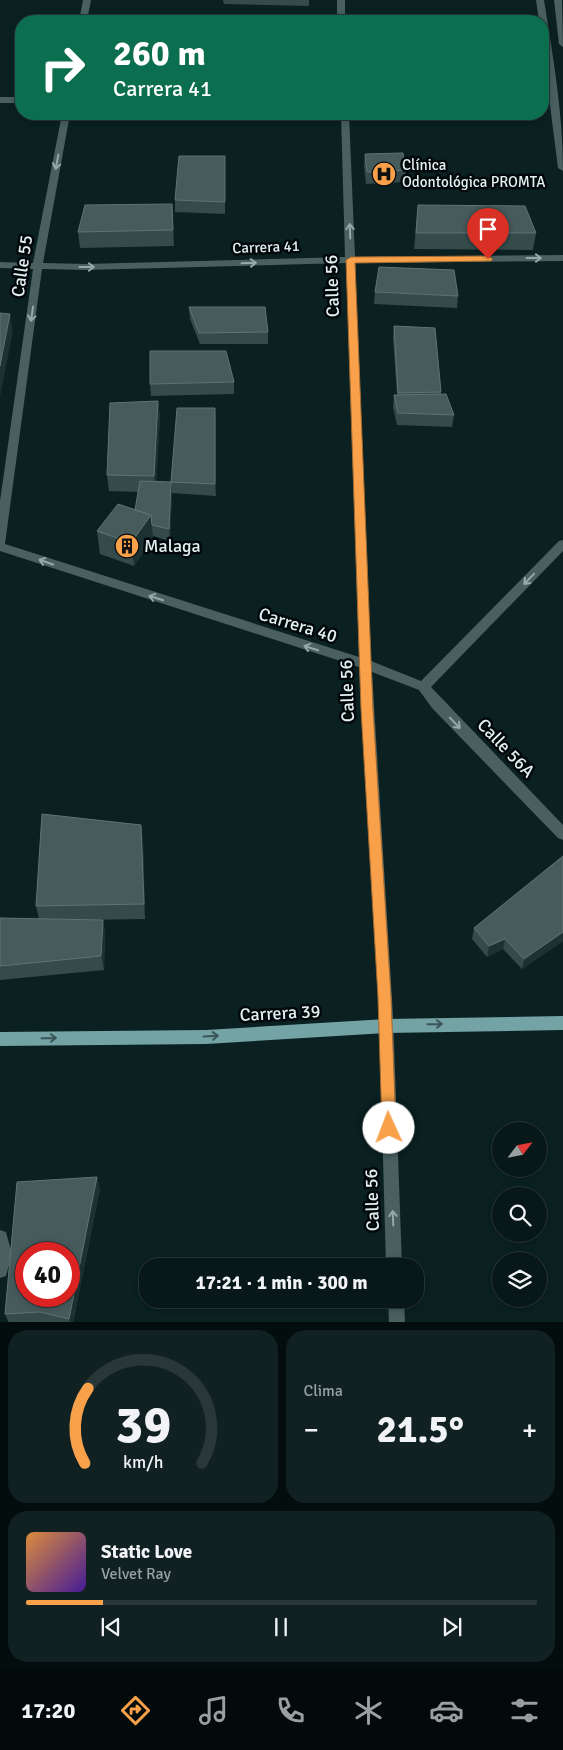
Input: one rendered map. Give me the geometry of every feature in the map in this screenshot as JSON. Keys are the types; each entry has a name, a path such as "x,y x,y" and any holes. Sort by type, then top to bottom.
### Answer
{"main road":[{"name":"Carrera 39","path":"0,1039 206,1037 386,1026 563,1023"}],"street":[{"path":"84,15 87,0"},
{"path":"341,0 342,15"},
{"path":"540,0 541,15"},
{"path":"558,0 563,44"},
{"path":"549,74 563,75"},
{"path":"549,86 563,168"},
{"path":"0,100 15,100"},
{"name":"Calle 55","path":"0,543 38,265 65,120"},
{"name":"Calle 56","path":"345,120 362,600 386,1026 394,1258"},
{"name":"Carrera 41","path":"0,265 86,267 351,260 563,258"},
{"path":"423,686 563,544"},
{"name":"Carrera 40","path":"0,547 285,640 366,664 423,686"},
{"name":"Calle 56A","path":"423,686 437,704 563,834"},
{"path":"0,1238 4,1254 0,1270"},
{"path":"396,1308 396,1322"}],"building":[{"path":"403,153 406,170 367,172 365,154"},
{"path":"179,156 225,156 225,202 175,200"},
{"path":"172,204 173,230 78,232 85,205"},
{"path":"418,205 525,206 536,233 416,233"},
{"path":"379,267 454,270 458,296 375,292"},
{"path":"189,307 265,307 268,332 199,333"},
{"path":"0,313 10,314 0,366"},
{"path":"394,326 435,328 441,392 398,393"},
{"path":"150,351 226,351 234,382 150,384"},
{"path":"446,394 454,415 398,413 394,395"},
{"path":"158,401 154,476 107,475 110,403"},
{"path":"177,408 215,408 215,484 171,482"},
{"path":"140,481 171,482 169,529 152,525 151,515 135,510"},
{"path":"118,504 151,515 131,543 97,531"},
{"path":"42,814 141,825 144,904 36,906"},
{"path":"563,856 563,932 524,959 505,939 489,946 474,928"},
{"path":"0,918 103,920 101,956 0,966"},
{"path":"97,1177 80,1263 80,1242 15,1242 15,1307 71,1307 69,1319 40,1312 5,1314 17,1182"}],"place":[{"name":"Clínica Odontológica PROMTA","path":"384,174"},
{"name":"Malaga","path":"127,546"}],"route":[{"path":"389,1128 385,997 362,600 351,260 488,259"}]}
